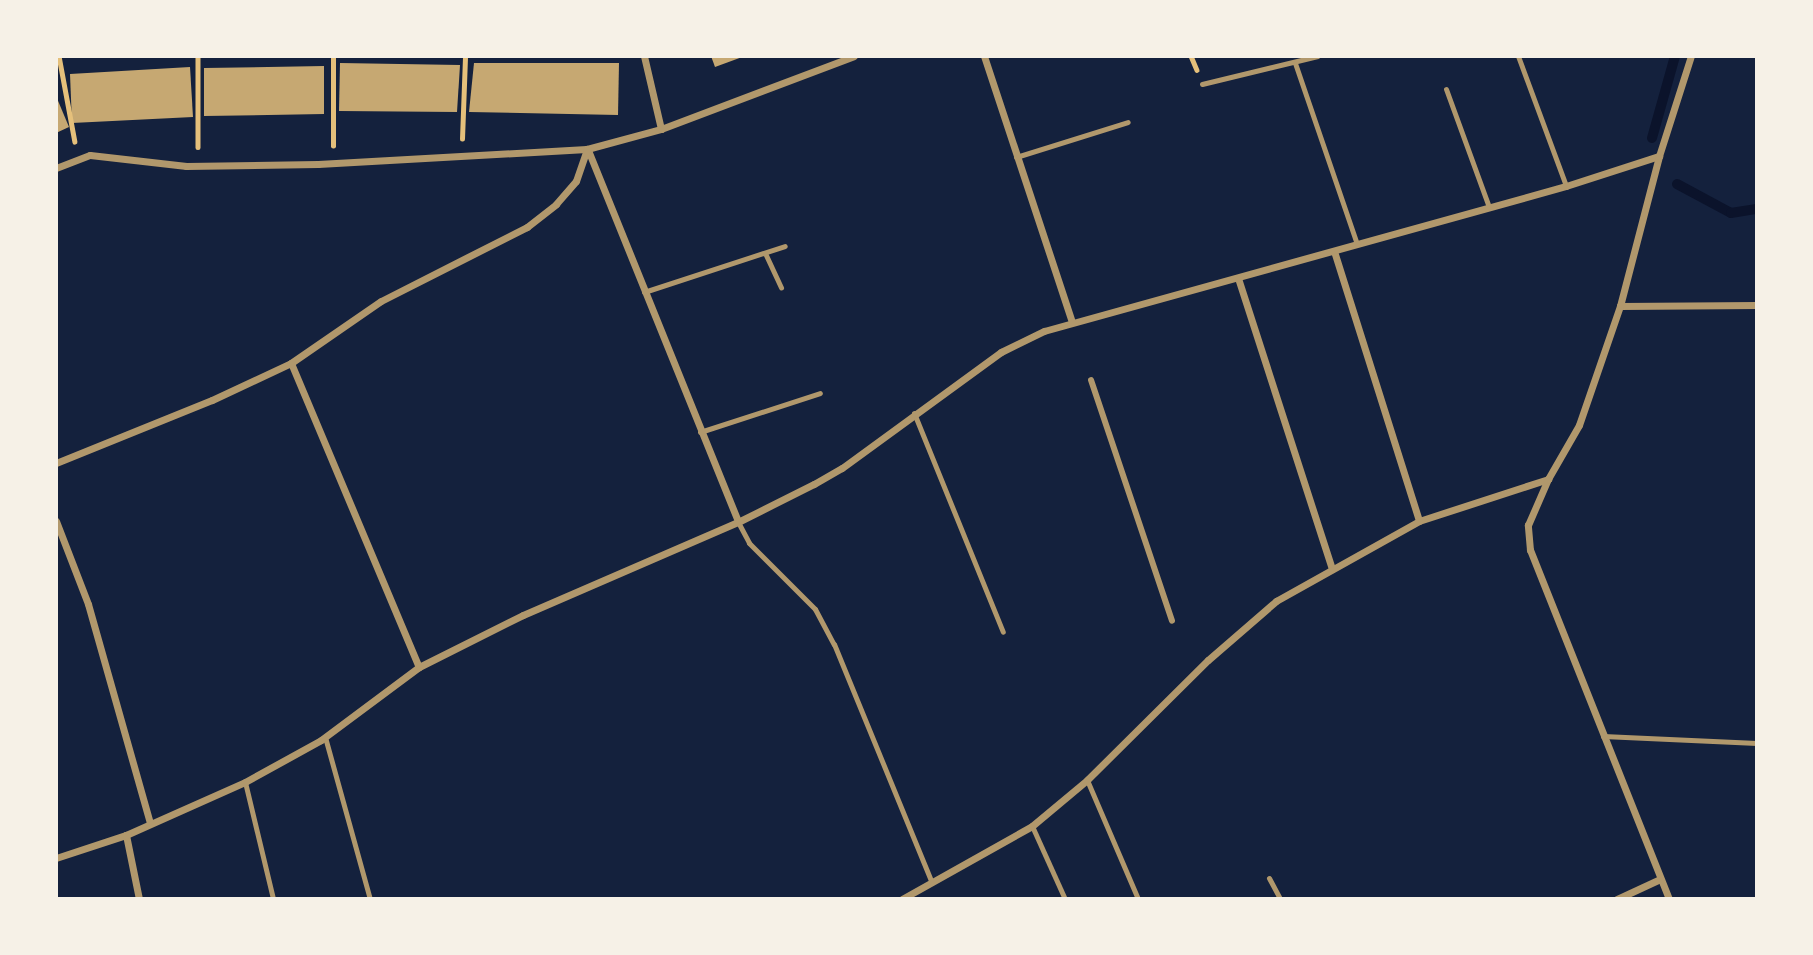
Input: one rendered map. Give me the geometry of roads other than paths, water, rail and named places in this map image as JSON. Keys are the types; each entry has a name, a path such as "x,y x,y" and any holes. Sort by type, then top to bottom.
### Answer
{"street":[{"path":"644,56 662,129"},
{"path":"56,168 90,155 198,166 333,163 587,149 662,129 854,56"},
{"path":"985,56 1072,322"},
{"path":"1670,899 1602,736 1530,550 1528,524 1548,478 1579,425 1620,306 1659,156 1691,56"},
{"path":"587,149 699,432 738,522"},
{"path":"56,463 212,400 291,363 381,301 527,227 556,204 576,181 587,149"},
{"path":"56,858 126,835 245,782 325,737 419,667 523,615 738,522 842,468 1001,352 1044,331 1566,186 1659,156"},
{"path":"1334,251 1419,521"},
{"path":"1238,278 1332,569"},
{"path":"1620,306 1757,305"},
{"path":"291,363 419,667"},
{"path":"1091,380 1172,621"},
{"path":"902,899 1032,826 1087,780 1208,660 1266,609 1419,521 1548,478"},
{"path":"56,521 88,604 150,823"},
{"path":"126,835 139,899"},
{"path":"1617,899 1660,878"}],"lane":[{"path":"1202,83 1318,56"},
{"path":"1518,56 1566,186"},
{"path":"1295,63 1357,244"},
{"path":"1446,89 1489,206"},
{"path":"1016,157 1128,122"},
{"path":"644,292 785,246"},
{"path":"765,253 781,288"},
{"path":"699,432 820,393"},
{"path":"914,413 1003,632"},
{"path":"738,522 749,543 815,609 835,643 932,883"},
{"path":"1602,736 1757,743"},
{"path":"325,737 370,899"},
{"path":"1087,780 1138,899"},
{"path":"245,782 273,899"},
{"path":"1032,826 1065,899"},
{"path":"1269,878 1280,899"}],"waterway":[{"path":"1652,138 1675,56"},
{"path":"1677,184 1731,213 1757,209"}]}
